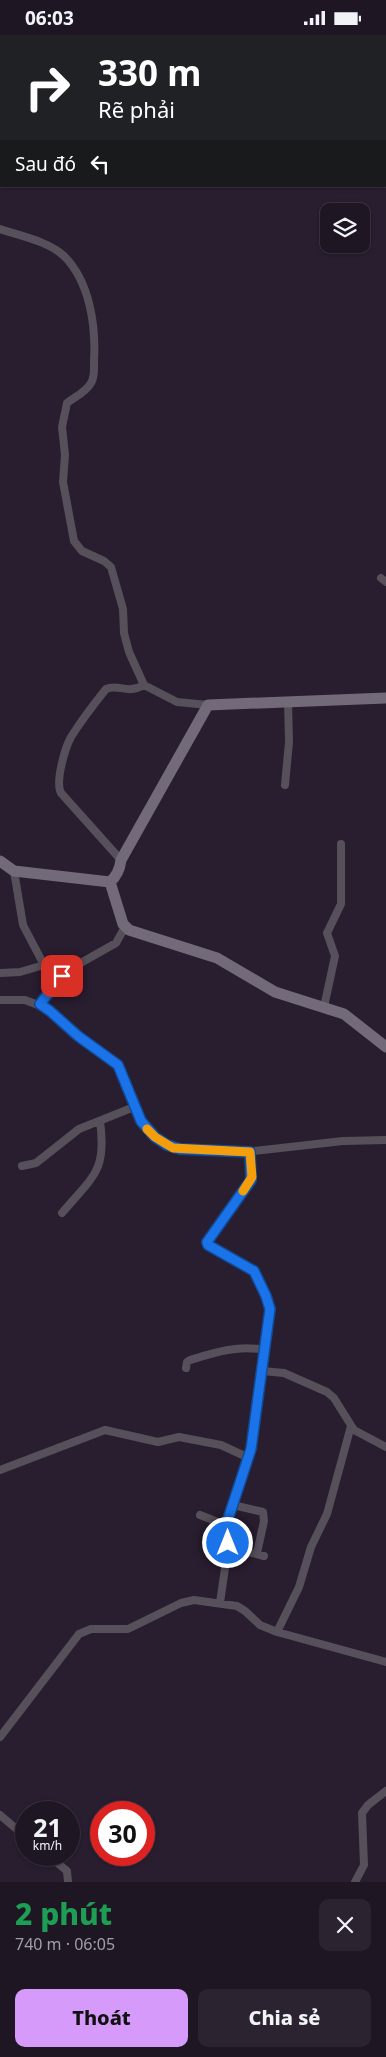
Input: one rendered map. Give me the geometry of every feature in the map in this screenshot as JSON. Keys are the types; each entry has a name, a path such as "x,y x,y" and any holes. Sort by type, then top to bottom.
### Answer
{"street":[{"path":"0,229 58,251 72,267 87,296 95,332 94,376 88,388 66,406 62,427 65,455 63,485 72,534 77,547 104,561 111,567 123,609 124,633 128,651 144,685 172,701 208,705 386,698"},
{"path":"121,860 61,793 58,789 58,780 70,740 106,689 112,687 134,690 144,685"},
{"path":"285,785 290,742 288,702"},
{"path":"110,882 117,873 121,860 208,705"},
{"path":"324,1007 335,957 327,937 327,929 341,904 341,844"},
{"path":"0,861 14,871 110,882"},
{"path":"14,871 23,925 44,965 58,981"},
{"path":"110,882 121,920 125,927 133,932 218,958 275,992 349,1017 386,1047"},
{"path":"40,1004 58,981 77,964 116,943 125,927"},
{"path":"1,973 20,972 44,965"},
{"path":"0,1000 17,999 40,1004 78,1036 118,1065 134,1107 149,1132 173,1148 250,1152 343,1141 386,1140"},
{"path":"22,1166 36,1163 74,1132 134,1107"},
{"path":"62,1213 96,1174 100,1165 102,1144 100,1121"},
{"path":"220,1603 228,1547 228,1526 249,1458 270,1309 256,1274 208,1245 207,1242 251,1180 250,1152"},
{"path":"186,1369 187,1362 190,1360 223,1350 241,1348 265,1350"},
{"path":"262,1371 284,1373 327,1391 334,1398 351,1426 359,1433 386,1447"},
{"path":"277,1632 298,1587 311,1547 327,1514 351,1426"},
{"path":"0,1470 105,1430 158,1442 178,1437 225,1446 249,1458"},
{"path":"228,1547 260,1554 264,1521 263,1512 233,1505"},
{"path":"200,1515 228,1526"},
{"path":"0,1737 80,1634 91,1629 128,1629 187,1601 200,1600 241,1608 260,1625 277,1632 386,1662"},
{"path":"354,1882 364,1865 362,1813 368,1805 386,1791"},
{"path":"0,1815 15,1828"},
{"path":"61,1866 67,1871 68,1882"}],"slow traffic":[{"path":"147,1129 155,1137 173,1148 250,1152 252,1177 243,1191"}],"route":[{"path":"62,976 40,1004 78,1036 118,1065 134,1107 149,1132 173,1148 250,1152 251,1180 207,1242 208,1245 254,1271 270,1309 251,1449 228,1519 228,1543"}]}
